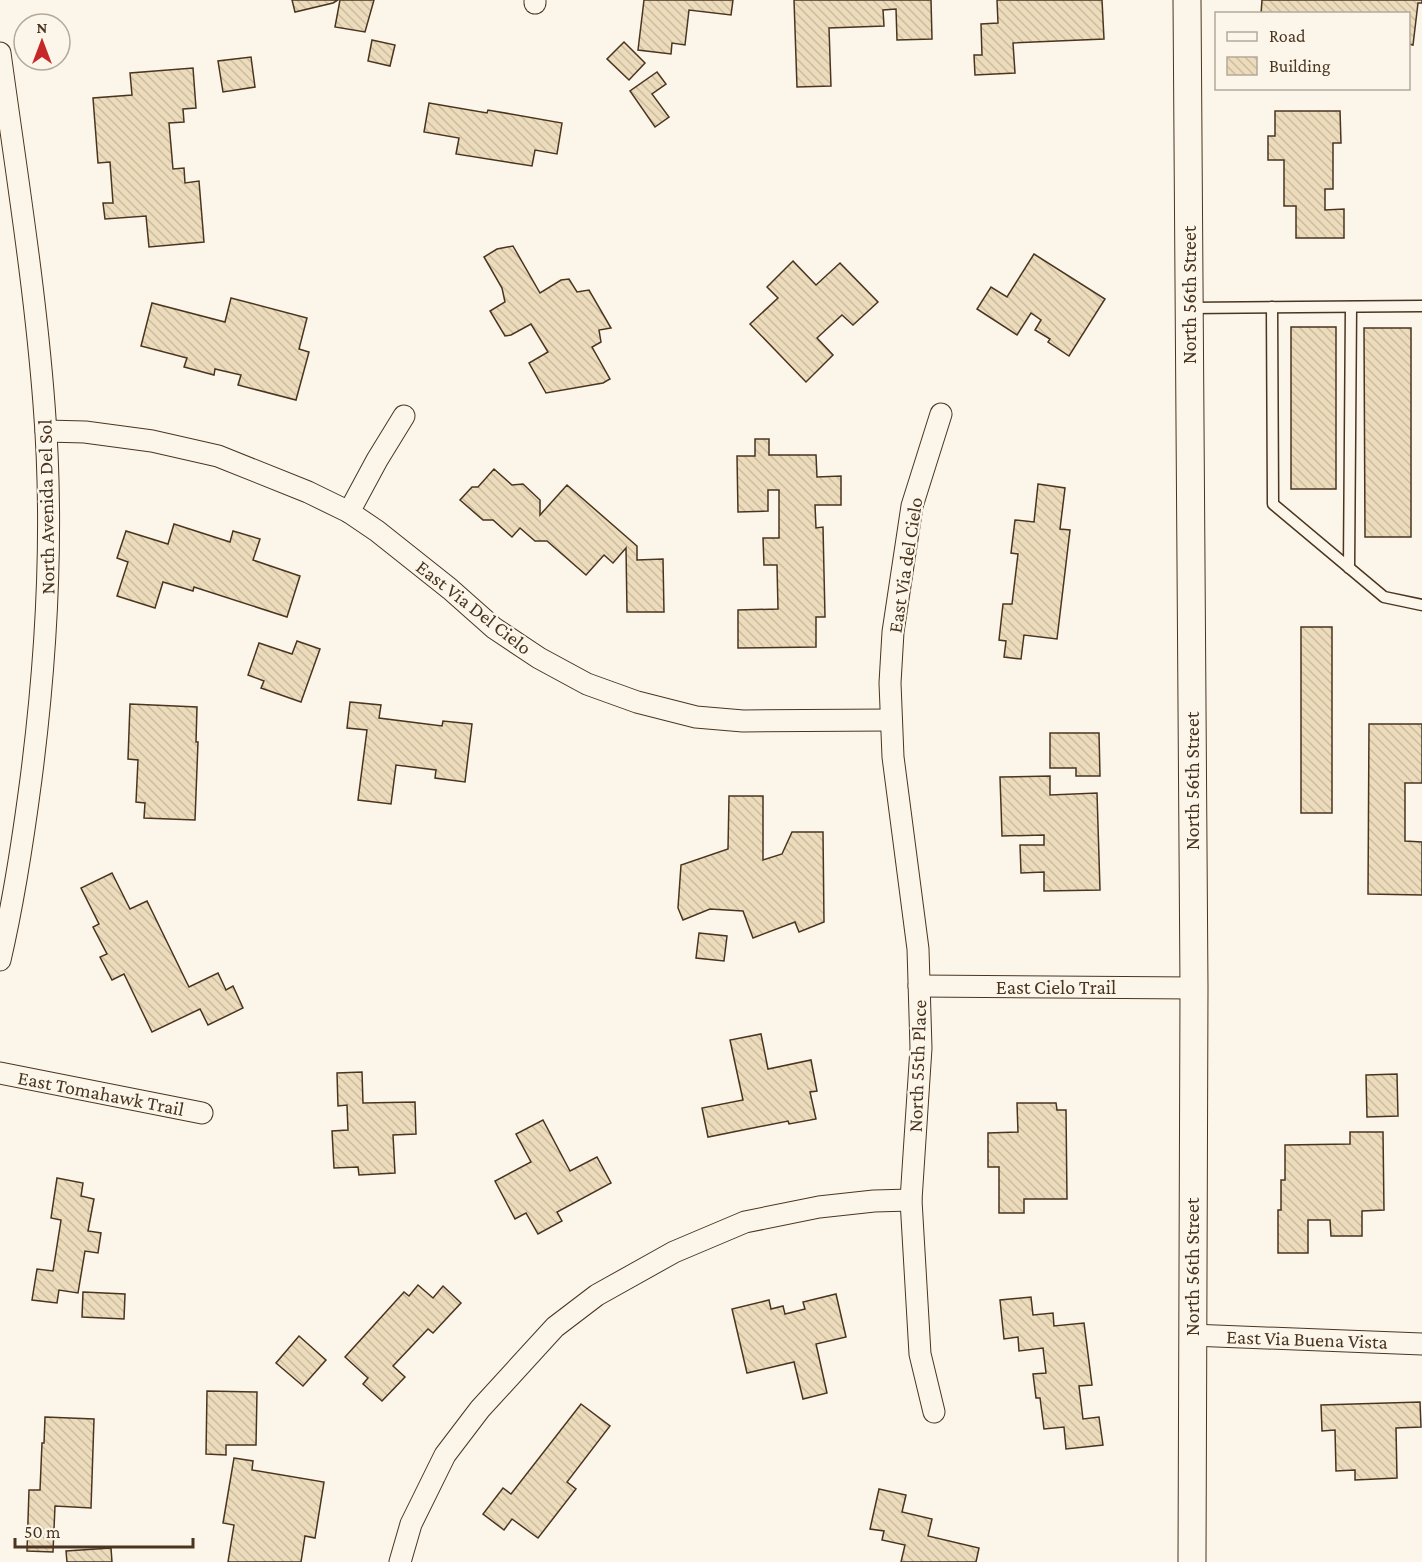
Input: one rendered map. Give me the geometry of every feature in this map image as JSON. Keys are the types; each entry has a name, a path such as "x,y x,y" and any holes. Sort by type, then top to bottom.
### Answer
{"street":[{"name":"North 56th Street","path":"1187,0 1194,988 1192,1562"},
{"name":"North Avenida Del Sol","path":"0,53 33,298 46,431 49,569 41,700 20,861 0,960"},
{"name":"East Via del Cielo","path":"891,720 890,683 893,632 911,516 941,414"},
{"path":"349,512 404,416"},
{"name":"East Via Del Cielo","path":"46,431 86,432 152,441 218,456 308,492 349,512 377,531 494,628 539,658 587,684 637,702 696,717 742,721 891,720"},
{"name":"North 55th Place","path":"891,720 893,757 918,949 921,1048 911,1200 920,1354 934,1412"},
{"name":"East Cielo Trail","path":"919,986 1194,988"},
{"name":"East Tomahawk Trail","path":"0,1073 202,1113"},
{"path":"400,1562 411,1524 445,1455 480,1409 555,1327 597,1295 674,1252 745,1222 819,1207 874,1200 911,1200"},
{"name":"East Via Buena Vista","path":"1191,1335 1422,1344"}],"lane":[{"path":"1189,308 1422,306"},
{"path":"1272,307 1273,504 1384,597 1422,605"},
{"path":"1349,568 1351,307"}],"building":[{"path":"292,0 338,0 295,12"},
{"path":"340,0 374,0 365,32 335,27"},
{"path":"644,0 733,0 731,15 689,10 685,45 672,43 671,54 638,50"},
{"path":"794,0 931,0 932,39 897,40 896,9 883,10 884,26 829,28 831,86 797,87"},
{"path":"997,0 1102,0 1104,39 1013,43 1015,73 975,75 974,55 982,55 981,24 998,23"},
{"path":"1262,0 1422,0 1422,3 1418,3 1413,45 1410,44 1410,12 1261,12"},
{"path":"372,40 395,45 390,66 368,61"},
{"path":"624,42 645,63 629,80 607,59"},
{"path":"251,57 255,87 223,92 218,61"},
{"path":"193,68 196,108 183,109 184,122 169,123 173,169 184,168 185,183 199,181 204,242 149,247 146,216 105,219 103,203 113,203 110,162 98,163 93,98 132,95 130,73"},
{"path":"657,72 666,84 652,94 669,117 655,127 630,91"},
{"path":"429,103 487,113 488,110 562,123 557,154 535,150 532,166 456,154 459,138 424,132"},
{"path":"1275,111 1340,111 1341,143 1333,143 1333,189 1325,189 1325,210 1344,209 1344,238 1296,238 1296,206 1284,206 1284,160 1268,160 1268,136 1275,136"},
{"path":"513,246 540,293 561,280 569,279 577,292 589,290 611,328 599,330 601,342 592,347 610,379 603,383 546,393 529,363 548,352 531,324 505,336 490,311 505,302 502,288 484,257 497,249"},
{"path":"1034,254 1105,299 1069,356 1048,342 1050,339 1035,330 1041,320 1031,313 1017,335 977,309 991,287 1007,297"},
{"path":"793,261 816,285 840,263 878,302 853,325 842,315 817,338 833,355 806,382 750,324 778,298 767,287"},
{"path":"231,298 307,318 299,349 309,352 296,400 238,385 241,375 215,369 214,375 184,367 187,358 141,346 152,303 225,322"},
{"path":"1291,327 1336,327 1336,489 1291,489"},
{"path":"1364,328 1411,328 1411,537 1365,537"},
{"path":"755,439 769,439 769,455 816,455 817,477 841,476 841,505 815,505 816,528 823,527 825,617 816,617 816,647 738,648 738,610 778,609 777,565 764,565 763,538 779,538 779,490 768,490 768,511 738,512 737,456 755,456"},
{"path":"494,469 512,485 523,484 540,500 540,515 567,485 637,546 637,560 663,559 664,612 627,612 626,548 613,563 604,555 586,575 547,541 535,541 520,528 512,537 493,520 483,520 460,500 472,487 478,487"},
{"path":"1038,484 1065,488 1060,529 1070,530 1057,639 1024,635 1021,659 1004,657 1006,641 999,640 1003,604 1012,604 1018,554 1011,553 1015,520 1034,522"},
{"path":"174,524 230,542 233,531 260,539 253,560 300,576 287,617 194,587 193,591 163,582 155,608 117,596 128,562 117,558 126,531 168,544"},
{"path":"1301,627 1332,627 1332,813 1301,813"},
{"path":"297,641 320,649 301,702 261,688 264,681 248,675 259,643 292,654"},
{"path":"350,702 381,705 379,718 442,726 443,721 472,724 465,782 435,778 436,770 396,765 391,804 358,800 367,730 347,728"},
{"path":"130,704 197,707 195,820 144,818 145,803 136,802 138,760 128,759"},
{"path":"1369,724 1422,724 1422,783 1405,783 1405,841 1422,842 1422,895 1368,894"},
{"path":"1050,733 1099,733 1100,776 1076,776 1076,768 1050,768"},
{"path":"1050,776 1050,795 1097,793 1100,890 1044,891 1044,872 1021,873 1020,845 1044,845 1044,835 1002,836 1000,777"},
{"path":"729,796 763,796 763,860 782,854 792,832 823,832 824,922 799,932 795,922 753,938 743,911 710,909 683,920 678,908 681,865 728,849"},
{"path":"112,873 130,909 147,901 189,987 218,973 226,990 233,986 243,1008 208,1025 200,1009 152,1032 124,974 112,980 100,957 107,954 93,927 99,924 81,888"},
{"path":"699,933 727,936 724,961 696,958"},
{"path":"761,1034 768,1069 811,1060 817,1091 810,1092 816,1119 789,1124 788,1121 708,1137 702,1108 743,1100 730,1040"},
{"path":"362,1072 363,1103 415,1102 416,1134 393,1135 395,1173 359,1175 358,1167 334,1168 332,1131 348,1130 347,1105 338,1106 337,1073"},
{"path":"1397,1074 1398,1116 1367,1117 1366,1075"},
{"path":"1017,1103 1056,1103 1057,1110 1066,1110 1067,1199 1024,1199 1024,1213 999,1213 999,1167 988,1167 988,1133 1018,1132"},
{"path":"543,1120 570,1171 597,1157 611,1183 557,1212 562,1221 538,1234 526,1213 515,1219 495,1181 531,1162 516,1134"},
{"path":"1350,1132 1383,1132 1384,1210 1362,1211 1362,1236 1331,1236 1330,1220 1308,1220 1308,1253 1278,1253 1278,1210 1281,1210 1281,1180 1285,1180 1285,1145 1350,1144"},
{"path":"57,1178 83,1183 81,1196 94,1199 88,1231 101,1233 98,1253 85,1251 78,1293 59,1290 57,1303 32,1300 37,1269 53,1271 61,1220 51,1218"},
{"path":"418,1285 433,1298 443,1286 461,1303 433,1333 428,1329 393,1366 405,1377 382,1401 363,1384 368,1378 345,1357 404,1292 409,1296"},
{"path":"83,1292 125,1294 124,1319 82,1317"},
{"path":"836,1294 846,1337 816,1344 827,1393 803,1399 794,1362 747,1373 732,1309 769,1300 771,1309 783,1306 785,1314 805,1309 803,1302"},
{"path":"1031,1297 1033,1315 1053,1313 1054,1326 1084,1323 1092,1385 1079,1386 1083,1419 1099,1417 1103,1445 1066,1449 1064,1427 1044,1429 1040,1398 1036,1398 1033,1374 1046,1373 1043,1348 1019,1351 1018,1337 1004,1339 1000,1300"},
{"path":"299,1336 326,1360 303,1386 276,1363"},
{"path":"207,1391 257,1392 256,1445 226,1445 226,1455 206,1454"},
{"path":"1420,1402 1421,1427 1396,1428 1397,1478 1355,1480 1355,1470 1336,1471 1335,1430 1322,1431 1321,1405"},
{"path":"581,1404 610,1426 567,1482 576,1489 538,1538 512,1519 504,1530 483,1514 503,1488 511,1494"},
{"path":"45,1417 94,1419 91,1508 55,1506 53,1552 27,1551 29,1490 40,1490"},
{"path":"234,1458 253,1461 252,1470 324,1482 315,1538 305,1536 301,1562 228,1562 234,1525 223,1523"},
{"path":"879,1489 906,1495 902,1512 932,1519 928,1536 979,1548 976,1562 901,1562 905,1545 882,1540 884,1531 870,1529"},
{"path":"111,1548 112,1562 67,1562 66,1551"}]}
